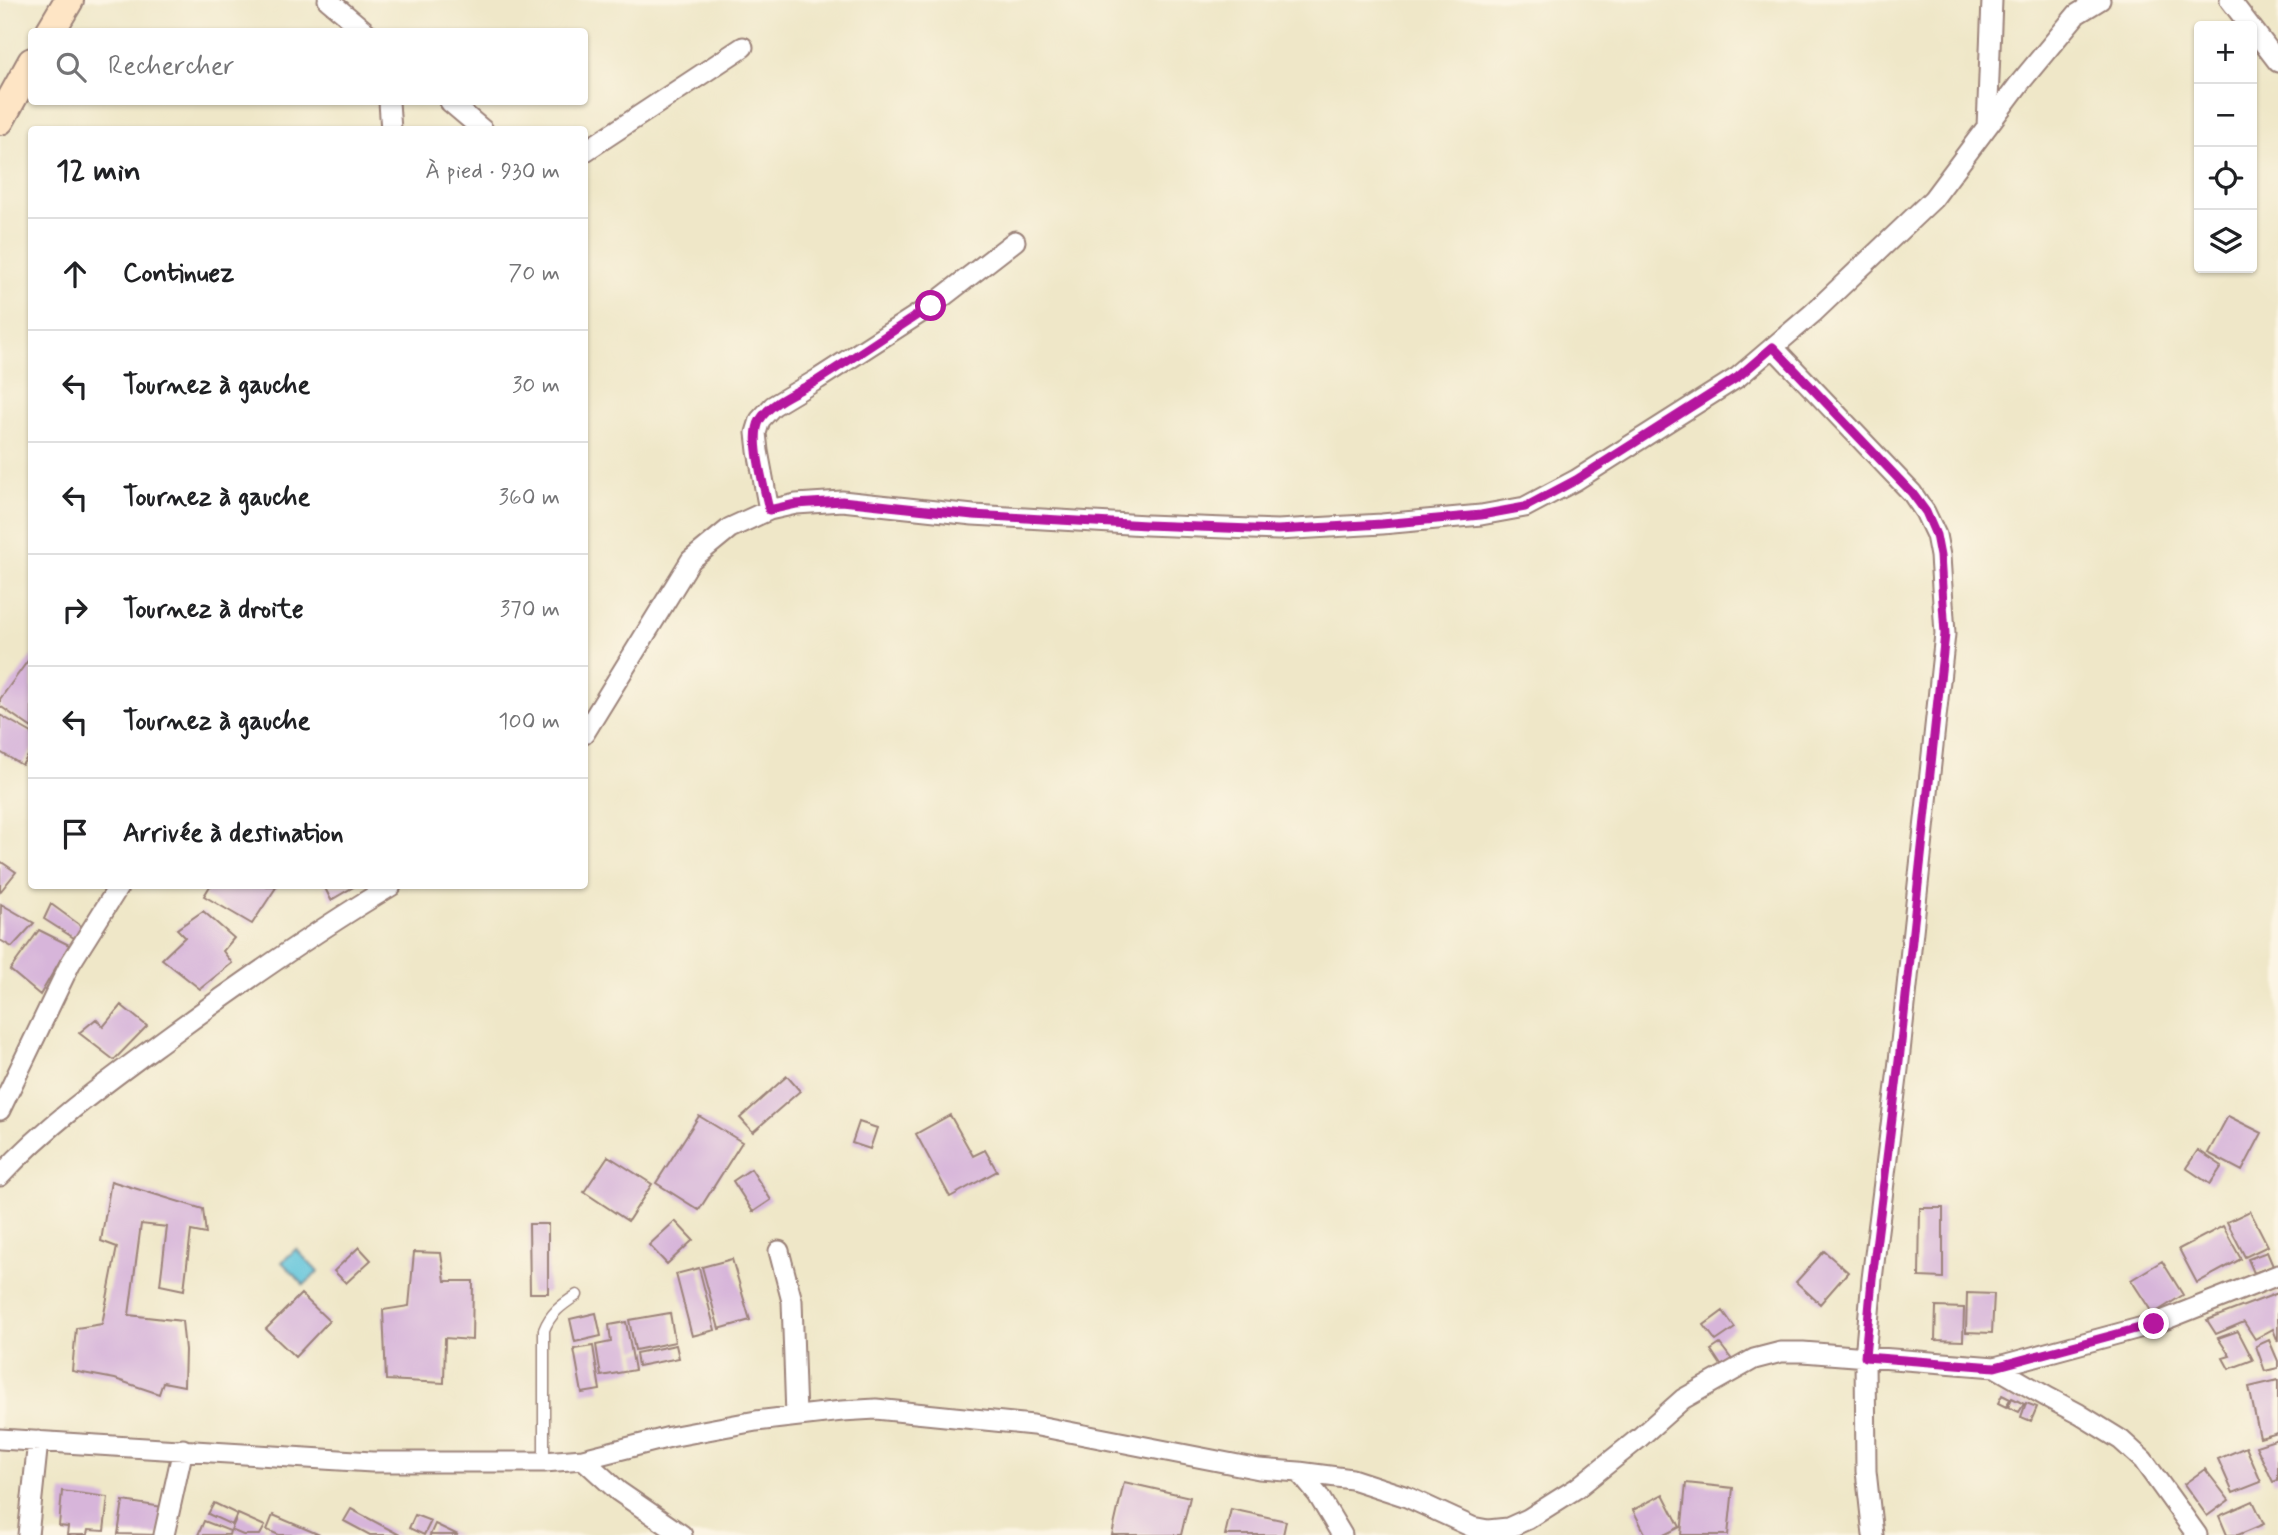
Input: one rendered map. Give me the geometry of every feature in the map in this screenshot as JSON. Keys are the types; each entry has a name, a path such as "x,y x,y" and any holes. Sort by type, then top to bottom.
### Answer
{"main road":[{"path":"52,28 69,0"},
{"path":"0,120 28,69"}],"street":[{"path":"328,0 361,28"},
{"path":"1987,127 1992,0"},
{"path":"588,728 691,561 730,528 769,510 796,504 842,501 973,515 1278,530 1481,515 1525,507 1576,480 1738,377 1813,313 1933,200 2019,84 2077,14 2100,0"},
{"path":"2230,0 2246,21"},
{"path":"2257,35 2278,62"},
{"path":"588,149 743,47"},
{"path":"389,105 391,126"},
{"path":"454,105 478,126"},
{"path":"769,510 756,433 760,420 773,406 931,306 1015,241"},
{"path":"1773,347 1912,493 1926,512 1936,535 1940,556 1945,634 1865,1357 1866,1471 1872,1535"},
{"path":"0,1110 70,964 117,889"},
{"path":"0,1176 27,1147 75,1105 278,958 386,889"},
{"path":"779,1251 792,1301 796,1416"},
{"path":"0,1438 372,1462 544,1462 583,1458 670,1437 796,1416 876,1409 1033,1425 1259,1469 1352,1479 1376,1485 1472,1527 1488,1531 1508,1528 1528,1519 1577,1488 1683,1399 1754,1359 1781,1352 1995,1367 2154,1324 2278,1275"},
{"path":"1995,1367 2121,1440 2143,1460 2197,1535"},
{"path":"28,1535 38,1441"},
{"path":"164,1535 183,1449"},
{"path":"583,1458 618,1491 682,1535"},
{"path":"1300,1472 1318,1495 1342,1535"}],"lane":[{"path":"544,1462 544,1330 556,1309 577,1295"}],"water":[{"path":"296,1249 318,1272 304,1285 282,1262"}],"building":[{"path":"28,660 28,725 0,706 0,699"},
{"path":"0,715 28,731 28,756 22,765 0,752"},
{"path":"0,861 16,872 0,892"},
{"path":"208,889 275,889 252,924 204,896"},
{"path":"326,889 350,889 331,900"},
{"path":"1,904 34,923 12,947 0,940"},
{"path":"51,904 84,928 74,938 44,919"},
{"path":"203,911 234,938 223,951 232,963 200,989 162,959 185,937 177,929"},
{"path":"39,930 69,945 40,995 10,970"},
{"path":"121,1005 147,1026 114,1060 79,1033 96,1019 103,1027"},
{"path":"787,1076 800,1091 753,1132 740,1118"},
{"path":"950,1115 973,1156 985,1150 997,1171 950,1197 916,1134"},
{"path":"699,1116 742,1142 699,1210 656,1183"},
{"path":"2228,1116 2262,1133 2242,1171 2208,1153"},
{"path":"859,1122 877,1128 870,1149 852,1143"},
{"path":"2198,1150 2222,1166 2210,1184 2186,1168"},
{"path":"608,1156 652,1184 628,1221 584,1192"},
{"path":"751,1169 771,1200 753,1212 733,1181"},
{"path":"111,1181 203,1209 206,1234 191,1231 184,1290 160,1285 167,1227 141,1224 129,1315 182,1321 185,1350 184,1386 163,1382 159,1394 115,1379 72,1371 76,1328 102,1324 117,1247 101,1241"},
{"path":"1920,1208 1943,1208 1943,1278 1919,1277"},
{"path":"2250,1211 2268,1246 2245,1257 2227,1222"},
{"path":"675,1221 693,1240 667,1264 649,1245"},
{"path":"529,1224 548,1224 548,1293 530,1293"},
{"path":"2223,1226 2241,1259 2197,1283 2179,1249"},
{"path":"359,1247 371,1260 346,1283 334,1271"},
{"path":"1824,1251 1848,1272 1820,1304 1796,1282"},
{"path":"414,1252 441,1253 445,1281 473,1281 472,1340 445,1338 444,1383 386,1380 383,1310 409,1306"},
{"path":"2267,1252 2273,1266 2254,1273 2248,1259"},
{"path":"732,1259 750,1320 719,1329 702,1267"},
{"path":"2162,1261 2183,1295 2153,1314 2131,1280"},
{"path":"699,1268 715,1330 692,1336 676,1274"},
{"path":"1967,1293 1994,1294 1992,1333 1966,1332"},
{"path":"2278,1293 2278,1342 2273,1329 2255,1339 2244,1322 2216,1334 2207,1320"},
{"path":"301,1294 329,1321 295,1357 266,1329"},
{"path":"1936,1307 1964,1308 1963,1341 1935,1340"},
{"path":"1723,1311 1735,1328 1716,1341 1704,1325"},
{"path":"596,1313 601,1336 575,1342 570,1319"},
{"path":"670,1313 675,1342 635,1350 629,1320"},
{"path":"626,1322 635,1370 601,1376 596,1345 611,1342 609,1325"},
{"path":"2238,1331 2253,1360 2229,1369 2223,1358 2230,1356 2218,1338"},
{"path":"2269,1340 2278,1361 2278,1368 2265,1371 2256,1346"},
{"path":"1720,1344 1733,1361 1723,1368 1711,1350"},
{"path":"676,1345 679,1358 638,1366 636,1353"},
{"path":"593,1346 600,1390 582,1393 574,1349"},
{"path":"2278,1380 2278,1433 2260,1438 2249,1387"},
{"path":"2002,1395 2010,1399 2006,1407 1998,1403"},
{"path":"2012,1398 2024,1404 2019,1412 2008,1407"},
{"path":"2026,1403 2037,1407 2031,1421 2021,1417"},
{"path":"2278,1439 2278,1480 2273,1482 2256,1446"},
{"path":"2246,1447 2261,1482 2233,1493 2218,1459"},
{"path":"2205,1469 2229,1500 2207,1516 2184,1484"},
{"path":"1124,1482 1190,1497 1181,1535 1112,1535"},
{"path":"1686,1483 1733,1488 1728,1535 1681,1535"},
{"path":"62,1491 108,1497 104,1531 88,1530 87,1535 67,1535 68,1527 59,1526"},
{"path":"1663,1494 1680,1527 1664,1535 1646,1535 1633,1510"},
{"path":"123,1501 163,1507 159,1535 118,1534"},
{"path":"2253,1501 2264,1524 2238,1535 2227,1535 2219,1516"},
{"path":"214,1503 237,1514 232,1525 208,1514"},
{"path":"351,1509 400,1535 370,1535 344,1521"},
{"path":"1231,1509 1286,1521 1283,1535 1225,1535"},
{"path":"238,1514 265,1526 260,1535 243,1535 231,1530"},
{"path":"273,1515 320,1535 279,1535 267,1530"},
{"path":"415,1515 431,1521 424,1535 409,1528"},
{"path":"204,1521 230,1531 229,1535 198,1535"},
{"path":"435,1524 458,1535 430,1535"}],"route":[{"path":"931,306 773,406 760,420 756,433 769,510 796,504 842,501 973,515 1278,530 1481,515 1525,507 1576,480 1738,377 1773,347 1912,493 1926,512 1936,535 1940,556 1945,634 1865,1357 1995,1367 2154,1324"}]}
